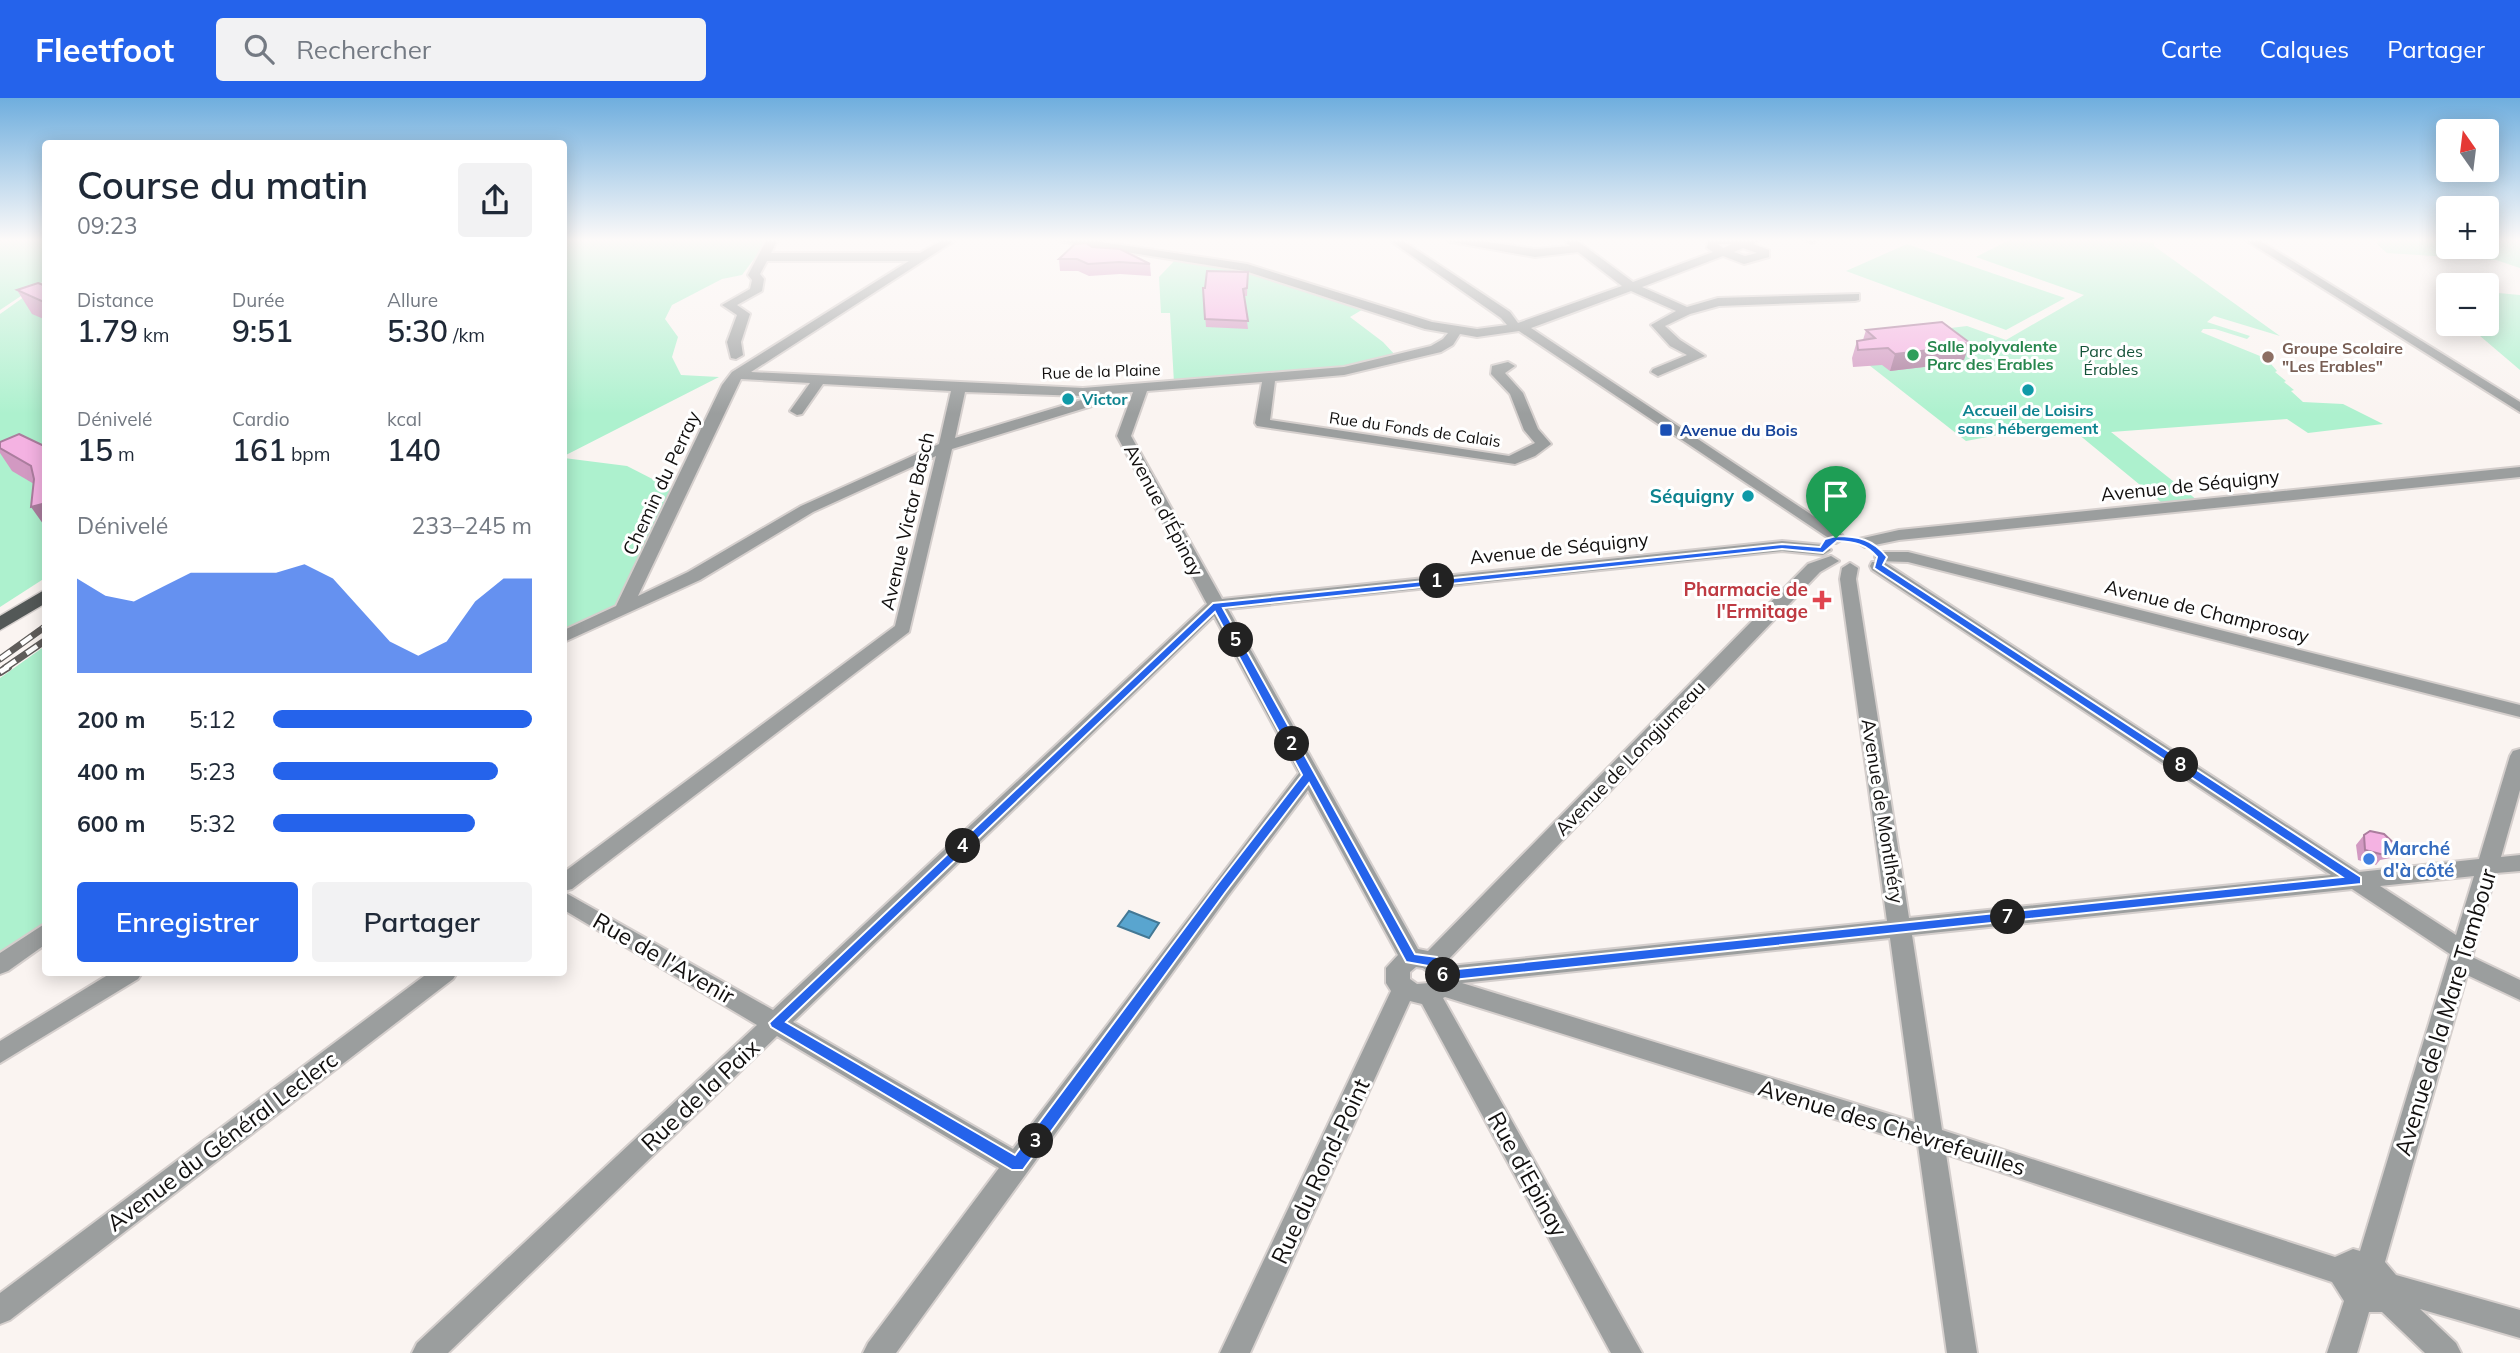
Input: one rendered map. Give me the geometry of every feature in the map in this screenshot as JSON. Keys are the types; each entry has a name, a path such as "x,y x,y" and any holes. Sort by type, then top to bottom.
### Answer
{"main road":[{"path":"0,624 42,597"}],"street":[{"path":"736,355 734,342 744,314 728,305 743,298"},
{"path":"737,374 857,298"},
{"path":"1340,298 1430,326 1488,333 1518,327 1601,298"},
{"path":"1479,298 1835,554 1865,542 1880,551 1880,562 2357,880 2461,956 2520,991"},
{"path":"1655,298 1686,311"},
{"path":"1658,372 1698,356 1675,343 1658,327 1658,323 1686,311 1718,302 1839,298"},
{"path":"2344,298 2520,408"},
{"name":"Rue de la Plaine","path":"737,374 1083,398 1135,389 1344,371 1444,346 1455,331"},
{"name":"Rue du Fonds de Calais","path":"1269,378 1262,423 1510,461 1544,444 1531,430 1516,393 1497,374 1497,369 1508,366"},
{"name":"Chemin du Perray","path":"623,610 729,385 737,374"},
{"path":"797,411 820,379"},
{"name":"Avenue Victor Basch","path":"567,881 903,628 959,388"},
{"name":"Avenue d'Épinay","path":"1135,389 1124,436 1308,776 1427,977"},
{"path":"567,636 694,576 807,509 946,446 1083,398"},
{"name":"Avenue de Séquigny","path":"1865,542 1899,535 2520,472"},
{"name":"Avenue de Séquigny","path":"1216,605 1768,548 1797,547 1835,554"},
{"name":"Avenue de Champrosay","path":"1835,554 1861,570 1880,562 1908,557 2520,711"},
{"name":"Avenue de Montlhéry","path":"1835,554 1848,579 1962,1353"},
{"name":"Avenue de Longjumeau","path":"1427,977 1814,568 1835,554"},
{"name":"Rue de la Paix","path":"427,1353 1216,605"},
{"name":"Avenue de la Mare Tambour","path":"2342,1353 2369,1284 2520,756"},
{"path":"878,1353 1308,776"},
{"path":"1427,977 2520,863"},
{"name":"Rue de l'Avenir","path":"567,902 1018,1165"},
{"path":"0,965 42,935"},
{"path":"0,1054 125,976"},
{"name":"Avenue du Général Leclerc","path":"0,1310 441,976"},
{"name":"Avenue des Chèvrefeuilles","path":"1427,977 1931,1138 2369,1284 2520,1324"},
{"name":"Rue du Rond-Point","path":"1235,1353 1427,977"},
{"name":"Rue d'Epinay","path":"1427,977 1627,1353"},
{"path":"2369,1284 2446,1353"}],"green space":[{"path":"0,298 19,298 0,310"},
{"path":"23,298 42,298 42,580 0,607 0,314"},
{"path":"567,298 686,298 672,305 665,319 678,337 672,357 681,375 719,377 567,454"},
{"path":"1160,298 1331,298 1365,308 1350,317 1383,342 1396,356 1336,368 1174,383 1170,313 1161,313"},
{"path":"1918,298 2065,298 2006,330"},
{"name":"Parc des Érables","path":"2080,298 2226,298 2280,336 2214,316 2207,322 2250,336 2247,339 2215,329 2203,329 2201,332 2260,356 2263,363 2271,364 2303,402 2343,404 2383,424 2308,433 2287,419 2111,432 2197,500 2162,503 2072,429 2009,433 1966,441 1860,358 1918,332 1967,326 2006,340"},
{"path":"2499,298 2520,298 2520,370 2480,336 2499,336"},
{"path":"567,458 627,466 672,489 617,606 567,630"},
{"path":"42,648 42,934 0,965 0,678"}],"water":[{"path":"1129,911 1159,923 1149,938 1118,926"}],"building":[{"path":"1204,298 1244,298 1248,321 1205,319"},
{"path":"1942,322 1970,343 1895,354 1888,348 1858,350 1857,341 1875,338 1866,330"},
{"path":"19,434 42,445 42,504 31,507 34,479 31,466 0,448 0,442"},
{"path":"2370,831 2384,834 2399,848 2384,850 2384,855 2365,850 2364,835"}],"railway":[{"path":"0,659 42,629"},
{"path":"5,668 42,643"},
{"path":"0,672 8,667"}],"place":[{"name":"Salle polyvalente Parc des Erables","path":"1913,355"},
{"name":"Groupe Scolaire \"Les Erables\"","path":"2268,357"},
{"name":"Accueil de Loisirs sans hébergement","path":"2028,390"},
{"name":"Victor","path":"1068,399"},
{"name":"Avenue du Bois","path":"1666,430"},
{"name":"Séquigny","path":"1748,496"},
{"name":"Pharmacie de l'Ermitage","path":"1822,600"},
{"name":"Marché d'à côté","path":"2369,859"}],"route":[{"path":"1836,538 1828,541 1823,550 1782,547 1216,605 1308,776 1220,890 1018,1165 776,1023 1216,605 1228,625 1308,776 1411,958 1432,961 1442,970 1443,976 2357,880 1878,566 1882,557 1874,546 1855,539 1836,538"}]}
